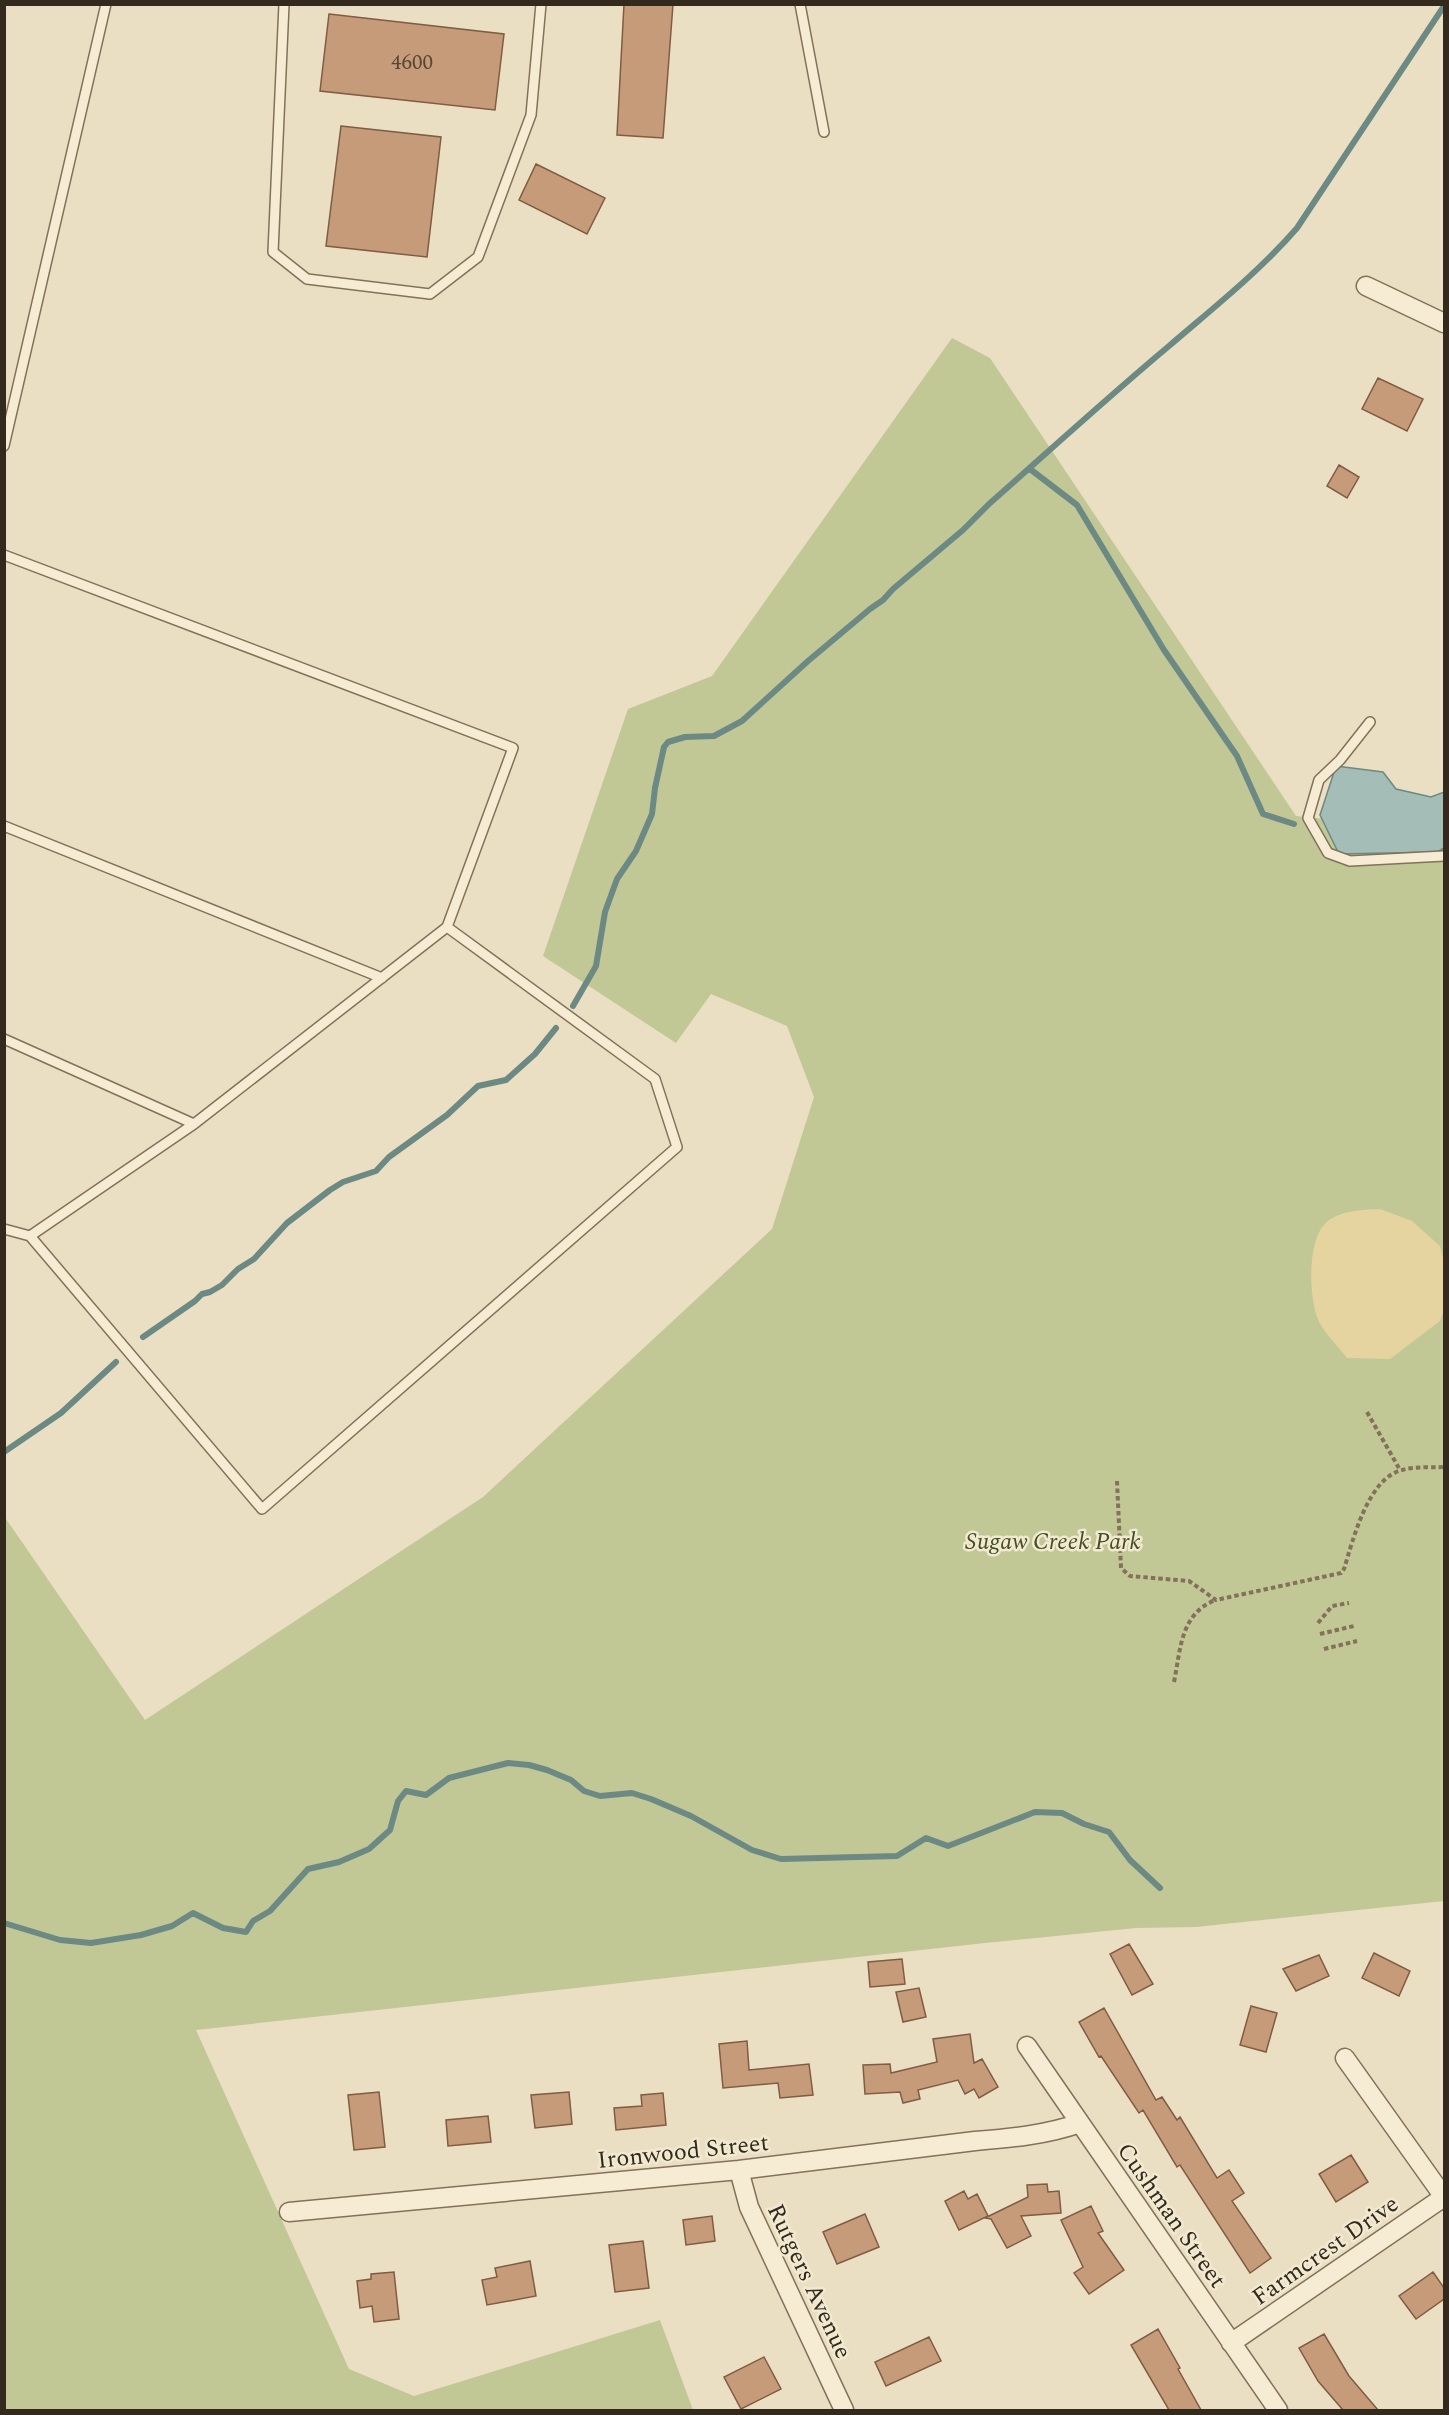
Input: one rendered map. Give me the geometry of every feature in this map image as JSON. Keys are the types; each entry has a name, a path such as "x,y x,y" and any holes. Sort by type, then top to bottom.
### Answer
{"street":[{"path":"1366,286 1444,323"},
{"name":"Cushman Street","path":"1027,2046 1278,2410"},
{"path":"1345,2058 1444,2197"},
{"name":"Ironwood Street","path":"289,2212 739,2170 963,2142 1011,2139 1060,2131 1080,2123"},
{"name":"Rutgers Avenue","path":"739,2170 749,2207 844,2410"},
{"name":"Farmcrest Drive","path":"1232,2343 1444,2197"}],"lane":[{"path":"4,446 106,4"},
{"path":"284,4 273,252 307,279 430,294 478,257 531,115 541,4"},
{"path":"800,4 824,132"},
{"path":"4,555 513,748 447,927 194,1124 30,1236"},
{"path":"1370,722 1340,760 1319,780 1308,818 1328,853 1350,861 1444,856"},
{"path":"4,826 381,978"},
{"path":"4,1229 30,1236 262,1509 677,1148 655,1079 447,927"},
{"path":"4,1039 194,1124"}],"path":[{"path":"1367,1412 1400,1470"},
{"path":"1174,1682 1183,1638 1192,1615 1202,1606 1216,1600 1341,1573 1358,1522 1378,1486 1400,1470 1444,1467"},
{"path":"1117,1481 1121,1568 1130,1576 1189,1581 1216,1600"},
{"path":"1318,1623 1332,1606 1349,1603"},
{"path":"1320,1634 1354,1626"},
{"path":"1324,1649 1357,1641"}],"green space":[{"name":"Sugaw Creek Park","path":"952,338 990,358 1296,816 1444,831 1444,1901 1196,1927 1136,1928 985,1943 196,2030 349,2369 414,2396 660,2320 693,2410 5,2410 4,1516 145,1720 483,1497 772,1229 814,1097 787,1026 711,994 676,1043 543,956 628,709 712,676"}],"sand":[{"path":"1380,1209 1412,1221 1440,1246 1444,1263 1444,1310 1440,1321 1390,1359 1347,1358 1326,1333 1317,1317 1312,1296 1312,1257 1318,1234 1328,1221 1350,1212"}],"water":[{"path":"1336,766 1383,772 1396,789 1431,797 1444,792 1444,848 1437,852 1339,854 1320,815"}],"building":[{"path":"624,4 673,4 663,138 617,135"},
{"path":"329,14 504,34 495,110 320,91"},
{"path":"341,126 441,137 427,257 326,246"},
{"path":"536,164 605,198 587,234 519,200"},
{"path":"1378,378 1423,399 1407,431 1362,409"},
{"path":"1339,465 1359,477 1347,498 1327,486"},
{"path":"1129,1944 1153,1984 1132,1995 1110,1954"},
{"path":"1374,1953 1410,1971 1399,1996 1362,1978"},
{"path":"1319,1955 1329,1976 1296,1991 1283,1969"},
{"path":"902,1959 905,1984 870,1987 868,1962"},
{"path":"919,1988 926,2017 903,2022 896,1992"},
{"path":"1251,2006 1277,2013 1266,2052 1240,2045"},
{"path":"1104,2008 1156,2100 1162,2097 1177,2120 1180,2117 1217,2178 1229,2170 1244,2193 1232,2201 1271,2258 1250,2273 1180,2165 1177,2167 1143,2110 1139,2113 1101,2056 1099,2057 1079,2022"},
{"path":"970,2034 974,2063 982,2059 998,2087 979,2098 974,2089 965,2094 958,2080 918,2090 920,2099 903,2103 900,2092 865,2094 863,2065 890,2064 891,2073 937,2062 933,2039"},
{"path":"747,2041 749,2070 809,2064 813,2095 780,2098 778,2083 723,2088 719,2044"},
{"path":"379,2092 385,2147 354,2150 348,2095"},
{"path":"569,2092 572,2124 535,2128 531,2095"},
{"path":"663,2093 666,2125 616,2130 614,2108 642,2106 641,2095"},
{"path":"488,2116 491,2142 448,2146 446,2120"},
{"path":"1351,2155 1368,2182 1336,2202 1319,2174"},
{"path":"1047,2184 1048,2192 1059,2191 1061,2213 1021,2216 1031,2236 1007,2248 991,2219 985,2218 1028,2197 1027,2185"},
{"path":"964,2191 968,2199 977,2194 988,2216 959,2230 945,2201"},
{"path":"1091,2206 1103,2231 1098,2233 1124,2270 1089,2294 1074,2273 1083,2267 1061,2220"},
{"path":"865,2214 879,2247 837,2264 823,2232"},
{"path":"712,2216 715,2241 686,2245 683,2220"},
{"path":"643,2241 649,2288 615,2292 609,2245"},
{"path":"530,2261 536,2296 487,2305 482,2280 497,2277 495,2268"},
{"path":"394,2272 399,2319 374,2322 372,2306 360,2308 357,2281 371,2279 371,2274"},
{"path":"1433,2272 1444,2288 1444,2299 1416,2319 1399,2296"},
{"path":"1158,2329 1201,2410 1169,2410 1131,2345"},
{"path":"1324,2334 1349,2376 1378,2410 1343,2410 1318,2381 1299,2348"},
{"path":"929,2337 941,2361 886,2386 875,2362"},
{"path":"764,2357 781,2389 741,2409 724,2377"}],"waterway":[{"path":"573,1006 596,966 605,912 617,879 636,851 652,814 664,747 668,742 685,737 714,736 742,721 808,661 883,600 963,530 1079,424 1251,275 1297,228 1444,6"},
{"path":"1030,469 1077,505 1164,650 1237,756 1263,814 1294,824"},
{"path":"143,1337 202,1294 222,1285 238,1269 254,1259 287,1223 330,1190 343,1182 376,1171 389,1157 447,1115 478,1086 506,1080 535,1054 556,1028"},
{"path":"4,1452 61,1413 116,1362"},
{"path":"4,1923 60,1940 91,1943 141,1935 172,1926 193,1913 223,1928 246,1932 253,1921 270,1911 308,1869 339,1862 369,1849 390,1830 398,1801 406,1791 426,1795 449,1778 508,1763 547,1770 571,1780 584,1791 600,1796 632,1793 651,1799 691,1816 752,1850 781,1859 897,1856 926,1838 948,1846 1035,1812 1062,1813 1084,1824 1109,1832 1130,1860 1160,1888"}]}
